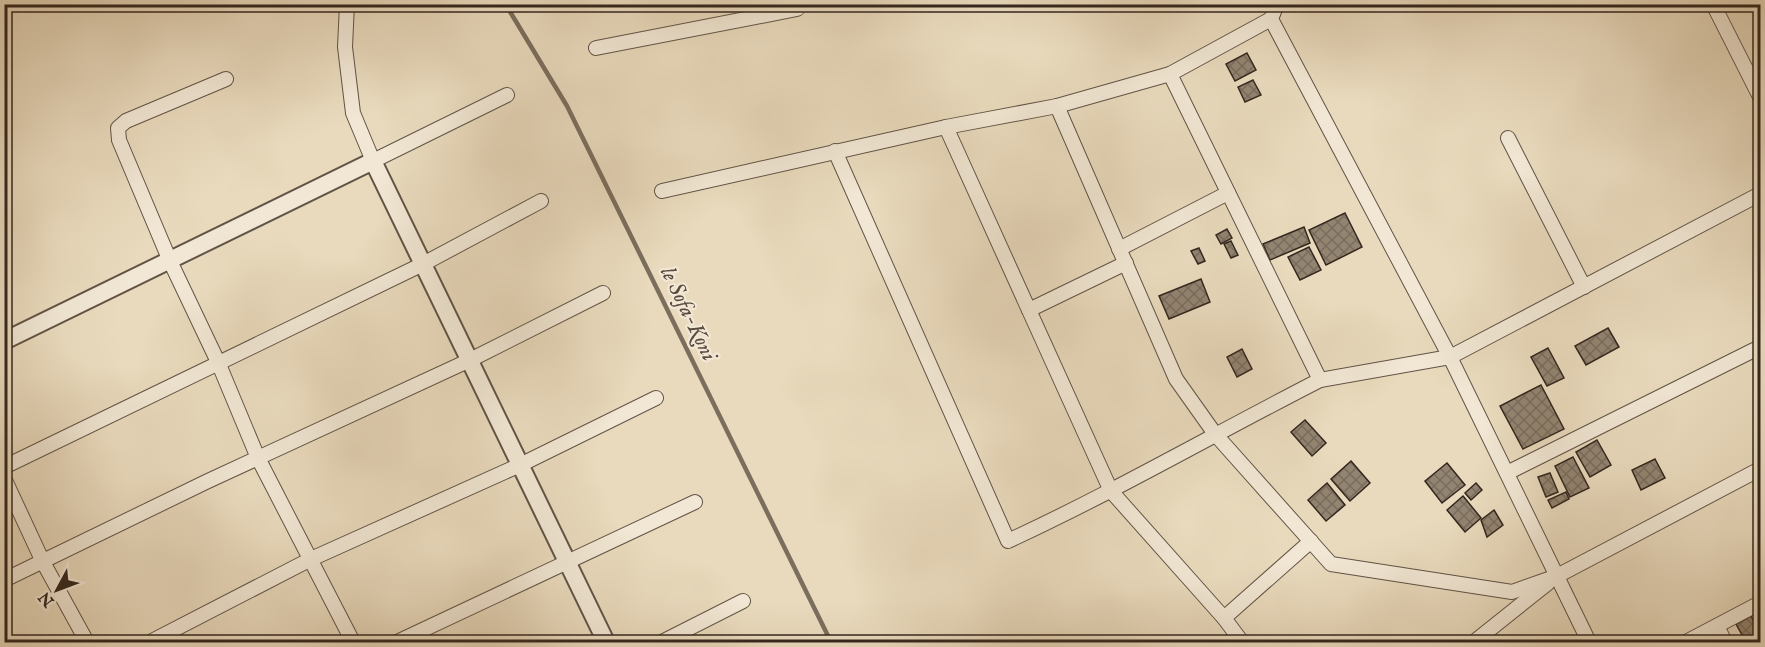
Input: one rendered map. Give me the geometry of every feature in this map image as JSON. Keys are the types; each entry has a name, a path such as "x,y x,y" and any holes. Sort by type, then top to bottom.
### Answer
{"street":[{"path":"347,4 345,48 353,113 373,161 606,642"},
{"path":"596,48 797,9 797,4"},
{"path":"662,191 946,127 1057,106 1170,74 1271,19 1276,4"},
{"path":"1713,4 1761,97"},
{"path":"1271,19 1450,357 1589,642"},
{"path":"1170,74 1320,380"},
{"path":"226,79 126,121 118,128 119,140 258,458 353,642"},
{"path":"4,341 507,95"},
{"path":"1057,106 1176,379 1215,434 1331,564 1512,592 1557,576 1761,469"},
{"path":"946,127 1111,491 1224,618 1242,642"},
{"path":"1508,138 1584,287"},
{"path":"835,151 1008,541 1111,491 1320,380 1450,357 1761,194"},
{"path":"1119,249 1228,193"},
{"path":"4,466 423,264 541,201"},
{"path":"1029,310 1126,263"},
{"path":"4,580 258,458 470,360 603,293"},
{"path":"1507,473 1761,348"},
{"path":"150,642 311,559 520,465 656,398"},
{"path":"4,478 43,562 87,642"},
{"path":"397,642 568,564 695,502"},
{"path":"1224,618 1311,541"},
{"path":"1474,642 1557,576"},
{"path":"662,642 742,601"},
{"path":"1686,642 1761,603"},
{"path":"1717,626 1725,642"}],"building":[{"path":"1247,53 1256,70 1235,81 1226,64"},
{"path":"1253,80 1261,95 1245,102 1238,87"},
{"path":"1345,213 1362,247 1326,265 1309,230"},
{"path":"1304,227 1310,243 1270,260 1263,244"},
{"path":"1227,229 1232,238 1221,244 1216,235"},
{"path":"1231,241 1238,255 1231,258 1224,244"},
{"path":"1309,247 1321,270 1300,280 1288,257"},
{"path":"1199,248 1205,261 1198,264 1191,251"},
{"path":"1201,279 1210,302 1169,319 1159,296"},
{"path":"1608,328 1619,347 1586,365 1575,346"},
{"path":"1548,348 1564,378 1547,386 1531,357"},
{"path":"1242,349 1252,369 1237,377 1227,357"},
{"path":"1541,385 1564,429 1523,449 1500,406"},
{"path":"1305,420 1326,443 1312,456 1291,432"},
{"path":"1597,440 1611,465 1590,477 1576,452"},
{"path":"1573,457 1589,488 1570,497 1555,466"},
{"path":"1655,459 1665,478 1641,490 1632,470"},
{"path":"1351,461 1370,483 1350,501 1331,479"},
{"path":"1447,463 1465,485 1442,503 1425,481"},
{"path":"1550,473 1558,492 1546,497 1538,477"},
{"path":"1327,483 1345,505 1326,521 1308,500"},
{"path":"1476,483 1482,490 1471,500 1465,493"},
{"path":"1566,492 1569,499 1552,508 1548,500"},
{"path":"1463,496 1481,518 1465,532 1447,510"},
{"path":"1494,510 1503,525 1487,537 1481,520"},
{"path":"1751,616 1760,634 1760,642 1746,642 1736,624"}],"waterway":[{"name":"le Sofa-Koni","path":"509,4 509,10 567,106 831,642"}]}
